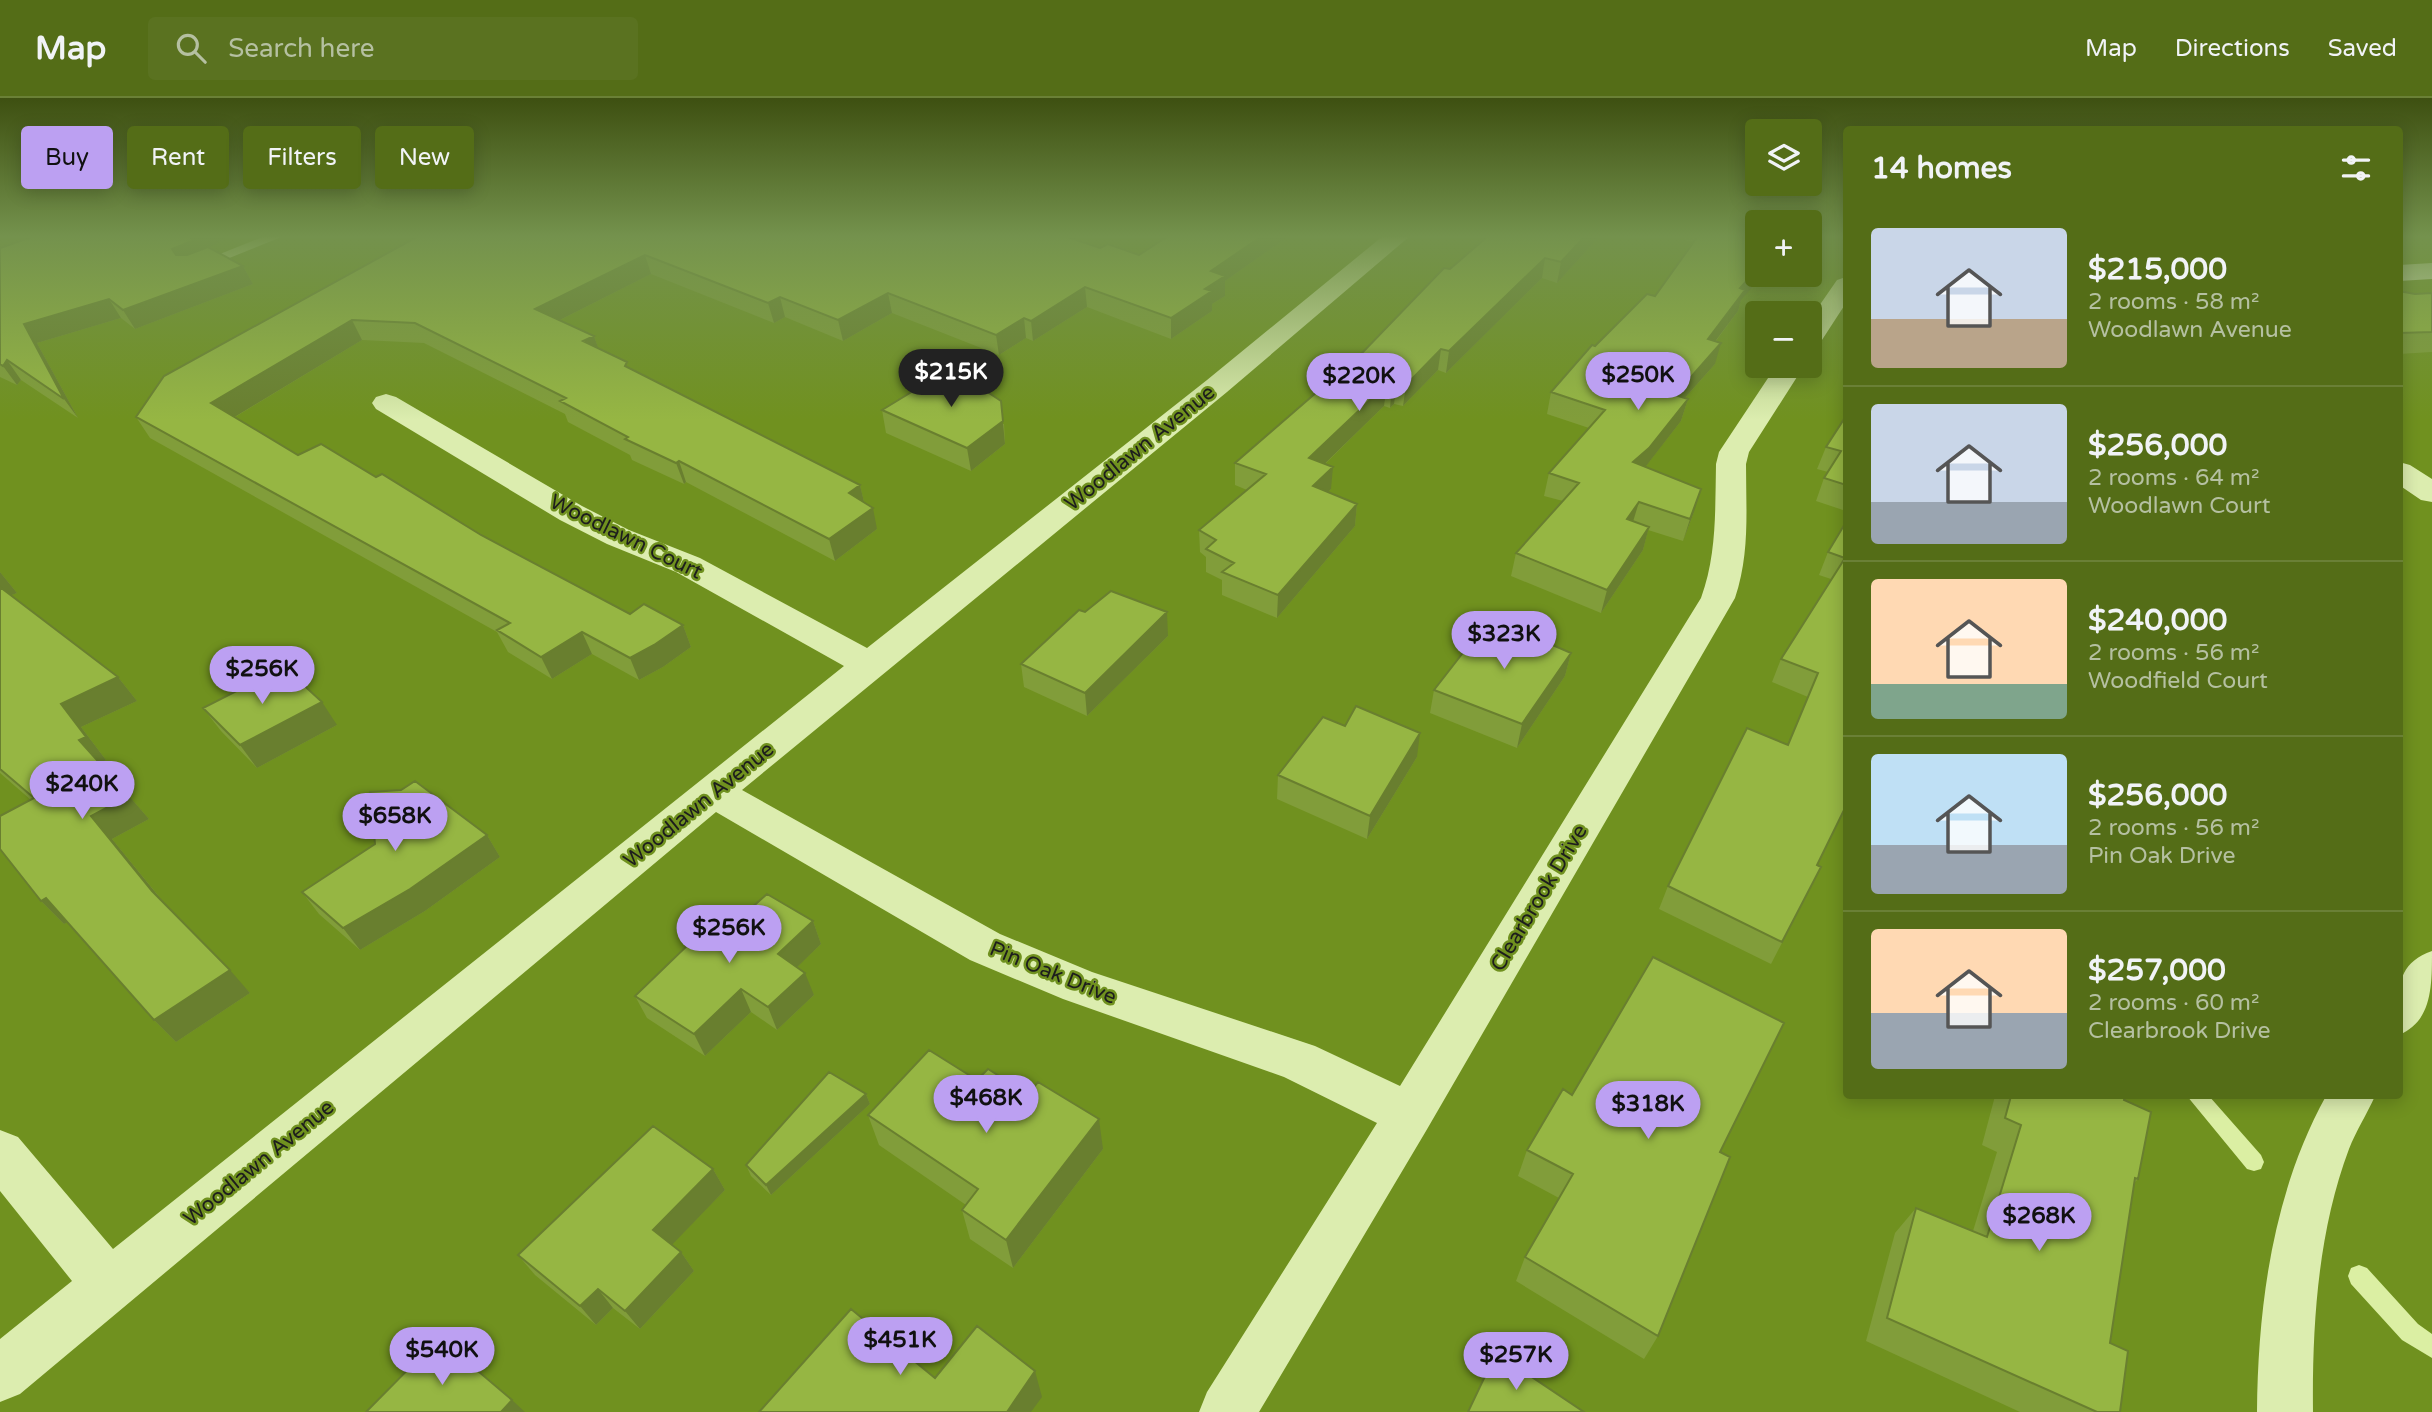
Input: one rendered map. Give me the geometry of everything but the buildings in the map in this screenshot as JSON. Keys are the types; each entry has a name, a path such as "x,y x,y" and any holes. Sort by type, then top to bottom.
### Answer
{"street":[{"name":"Woodlawn Avenue","path":"0,1374 1324,297"},
{"path":"1822,320 1837,297"},
{"name":"Clearbrook Drive","path":"1227,1412 1409,1115 1718,598 1727,572 1731,464 1734,452 1782,378"},
{"name":"Woodlawn Court","path":"386,403 571,513 618,537 688,565 869,665"},
{"path":"2403,474 2432,493"},
{"name":"Pin Oak Drive","path":"714,793 985,947 1079,986 1298,1061 1344,1080 1409,1115"},
{"path":"2403,1010 2432,969"},
{"path":"2285,1412 2283,1355 2297,1248 2322,1157 2350,1099"},
{"path":"0,1153 109,1285"}],"waterway":[{"path":"2200,1099 2254,1162"},
{"path":"2359,1276 2410,1332 2432,1347"}]}
